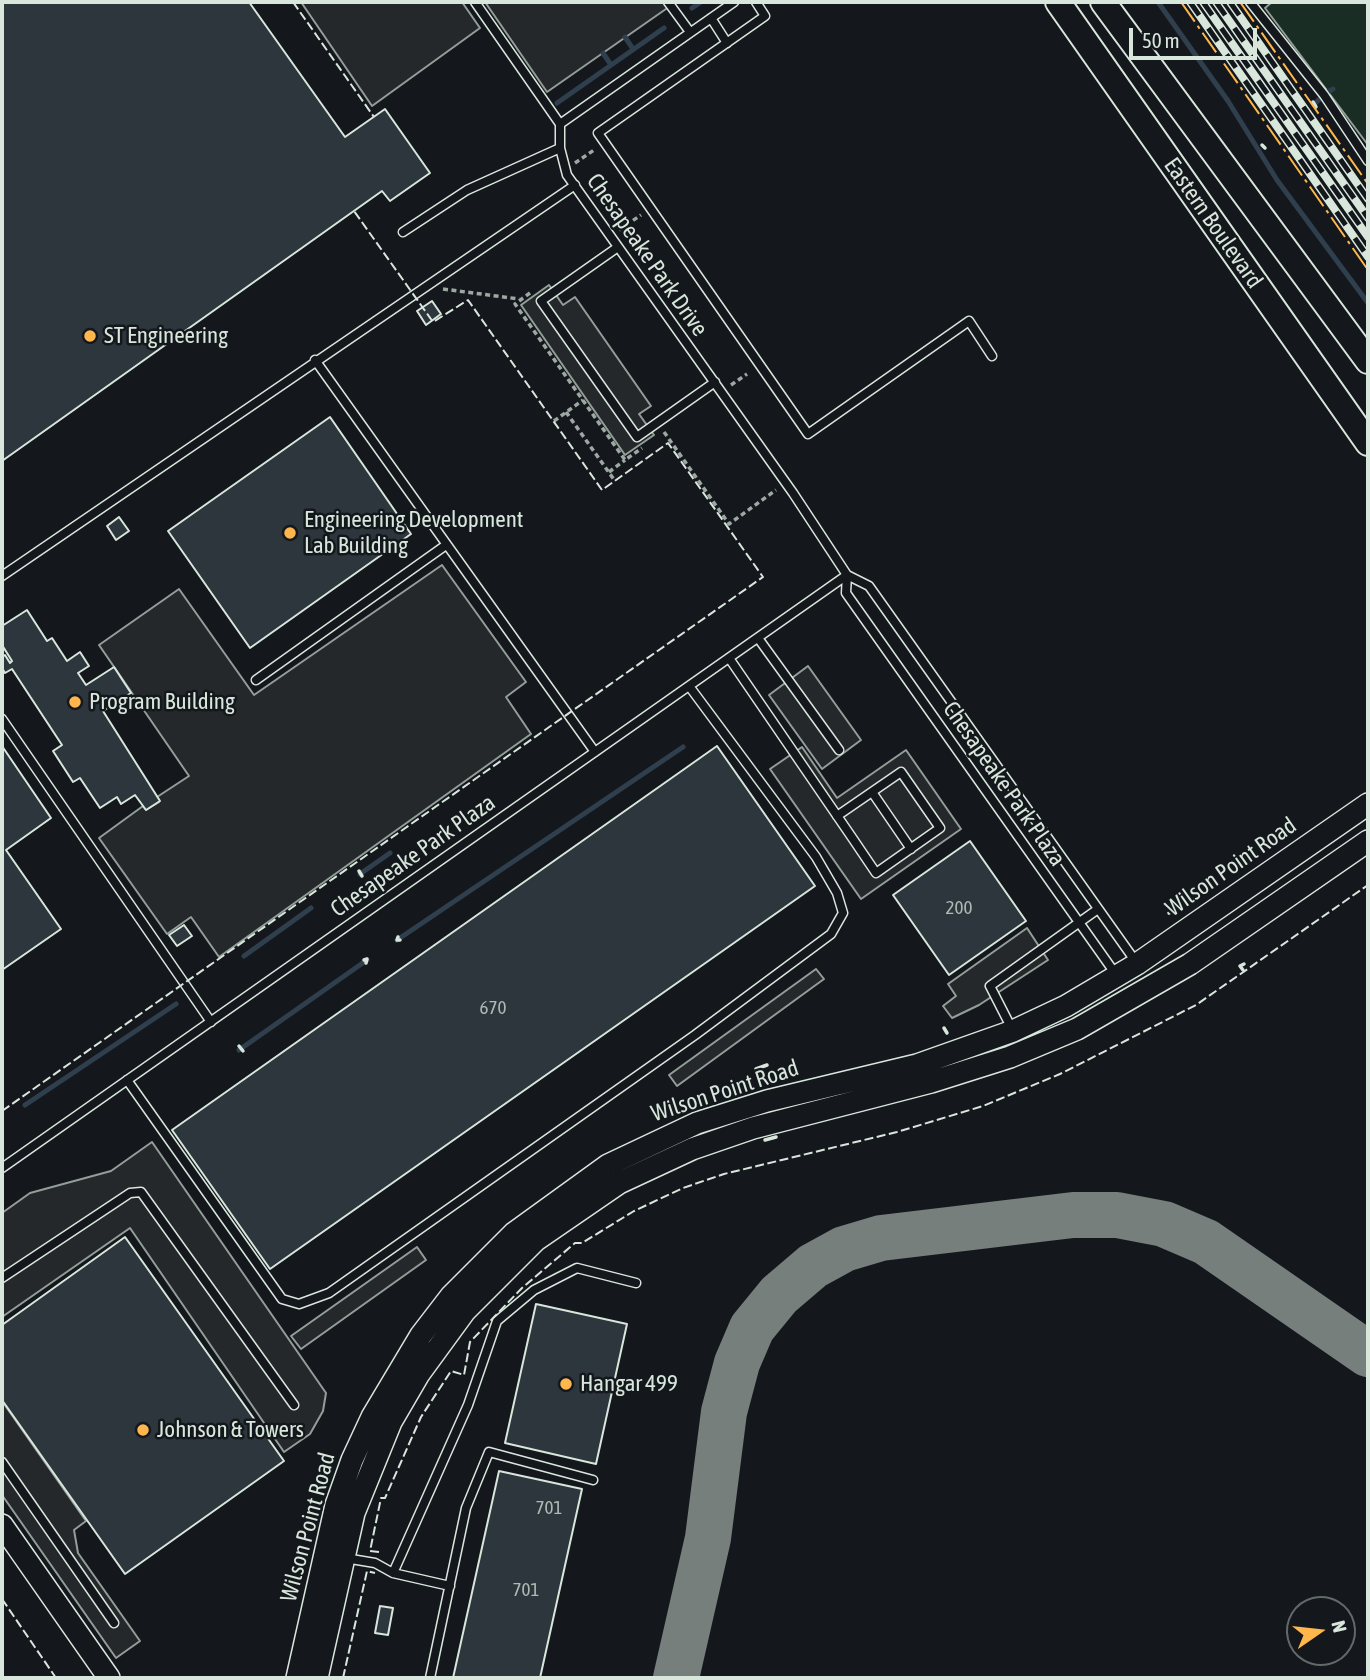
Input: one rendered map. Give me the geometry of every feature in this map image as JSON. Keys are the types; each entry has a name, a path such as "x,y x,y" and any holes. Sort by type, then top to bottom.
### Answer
{"main road":[{"name":"Eastern Boulevard","path":"1058,2 1368,443"},
{"name":"Eastern Boulevard","path":"1096,2 1109,11 1368,361"}],"street":[{"name":"Wilson Point Road","path":"297,1678 332,1555 352,1460 372,1418 421,1335 478,1267 566,1192 608,1165 697,1123 767,1101 917,1065 1013,1031 1118,977 1368,804"},
{"name":"Wilson Point Road","path":"317,1678 332,1555 354,1513 391,1422 442,1341 500,1273 536,1240 593,1199 664,1161 718,1140 931,1082 1010,1057 1077,1029 1190,964 1368,841"},
{"path":"2,1525 108,1678"}],"lane":[{"path":"475,2 560,124 734,2"},
{"path":"668,2 690,32"},
{"path":"756,2 765,16 598,133 808,434 969,321 992,356"},
{"path":"1250,2 1324,95 1368,161"},
{"path":"710,18 727,43"},
{"name":"Chesapeake Park Drive","path":"560,124 560,148 566,170 575,185 786,483 847,575"},
{"path":"403,232 467,190 560,148"},
{"path":"2,576 575,185"},
{"path":"618,247 541,301 629,426 637,437 715,382"},
{"path":"316,360 595,752"},
{"path":"256,680 446,545"},
{"name":"Chesapeake Park Plaza","path":"2,1168 847,575"},
{"name":"Chesapeake Park Plaza","path":"847,575 869,586 1137,964"},
{"name":"Chesapeake Park Plaza","path":"847,575 846,593 1118,977"},
{"path":"758,638 839,750"},
{"path":"729,658 837,816 876,873 940,828 901,772 837,816"},
{"path":"127,1080 282,1299 299,1304 329,1293 695,1035 831,934 843,913 837,893 816,857 690,686"},
{"path":"2,719 211,1022"},
{"path":"872,792 911,849"},
{"path":"1013,1031 990,986 1098,909"},
{"path":"2,1278 130,1193 141,1192 294,1405"},
{"path":"393,1573 468,1405 497,1321 534,1290 577,1268 636,1283"},
{"path":"430,1678 466,1508 489,1452 593,1480"},
{"path":"2,1462 114,1623"},
{"path":"332,1555 375,1563 393,1573 450,1586"}],"path":[{"path":"566,170 596,148"},
{"path":"611,236 641,215"},
{"path":"424,286 521,300"},
{"path":"532,292 515,304 625,460"},
{"path":"721,392 747,374"},
{"path":"554,421 583,400"},
{"path":"566,412 615,481"},
{"path":"654,439 676,424"},
{"path":"664,432 729,524 786,483"},
{"path":"609,472 645,446"}],"green space":[{"path":"1272,2 1368,2 1368,145 1265,8"}],"shaded area":[{"path":"301,2 462,2 480,28 372,106"},
{"path":"485,2 676,2 547,92"},
{"path":"549,285 563,305 575,297 651,406 639,414 654,435 625,455 521,305"},
{"path":"442,565 526,682 506,697 531,734 219,957 191,917 167,934 99,838 143,806 146,810 159,802 157,797 189,776 99,645 179,589 254,695"},
{"path":"808,666 861,740 822,769 769,695"},
{"path":"802,747 837,798 906,750 961,829 861,899 770,769"},
{"path":"1027,928 1048,960 979,1005 952,1018 943,1006 956,996 948,984"},
{"path":"816,969 824,979 677,1086 669,1075"},
{"path":"152,1142 326,1393 323,1411 310,1434 284,1452 130,1228 2,1317 2,1213 30,1193 111,1171"},
{"path":"417,1247 426,1260 301,1349 291,1336"},
{"path":"2,1401 86,1521 74,1530 78,1553 140,1641 116,1658 2,1495"}],"building":[{"name":"ST Engineering","path":"2,2 249,2 345,137 385,109 430,173 390,201 382,191 2,461"},
{"path":"432,301 441,314 426,325 417,311"},
{"name":"Engineering Development Lab Building","path":"330,417 411,534 250,648 168,531"},
{"path":"119,517 129,531 116,540 107,526"},
{"name":"Program Building","path":"27,610 47,641 52,638 67,661 80,652 89,666 78,673 86,685 114,667 131,693 103,711 160,801 146,810 135,795 121,804 117,797 100,808 80,778 73,782 53,751 62,745 12,669 5,673 2,668 2,657 5,655 10,663 12,661 2,645 2,626"},
{"path":"2,746 51,818 6,850 61,929 2,970"},
{"path":"717,746 815,886 270,1269 172,1130"},
{"path":"970,841 1026,921 949,975 893,895"},
{"path":"184,925 192,936 177,946 169,935"},
{"name":"Johnson & Towers","path":"125,1237 284,1461 125,1574 2,1400 2,1325"},
{"name":"Hangar 499","path":"536,1304 627,1324 596,1464 505,1443"},
{"path":"499,1471 582,1489 540,1678 453,1678"},
{"path":"380,1606 393,1608 388,1635 375,1633"}],"waterway":[{"path":"692,8 701,2"},
{"path":"1158,2 1228,101 1277,180 1368,303"},
{"path":"557,103 664,28"},
{"path":"625,37 633,49"},
{"path":"603,53 611,65"},
{"path":"1326,93 1333,89"},
{"path":"1314,104 1322,97"},
{"path":"397,940 683,747"},
{"path":"360,874 390,853"},
{"path":"244,956 311,908"},
{"path":"239,1050 367,960"},
{"path":"25,1105 176,1004"}],"taxiway":[{"path":"676,1678 708,1538 724,1412 737,1363 752,1328 779,1295 813,1266 844,1249 881,1238 1073,1215 1117,1215 1164,1224 1206,1242 1368,1354"}],"railway":[{"path":"1190,2 1368,257"},
{"path":"1203,2 1368,237"},
{"path":"1216,2 1368,218"},
{"path":"1230,2 1368,199"}],"fence":[{"path":"293,2 374,117"},
{"path":"2,1111 763,577 668,443 602,490 468,300 433,322 354,211"},
{"path":"379,1552 370,1551 381,1498 385,1498 421,1417 451,1371 464,1375 470,1342 522,1288 575,1243 582,1243 634,1211 683,1188 724,1174 897,1132 983,1106 1060,1074 1196,1005 1368,885"},
{"path":"343,1678 367,1571 375,1573"},
{"path":"2,1599 56,1678"}],"wall":[{"path":"1313,102 1316,107"},
{"path":"1262,145 1265,148"},
{"path":"359,871 362,876"},
{"path":"398,937 397,940 400,940"},
{"path":"364,960 367,959 366,963"},
{"path":"1243,970 1240,966 1244,964"},
{"path":"944,1028 947,1033"},
{"path":"239,1046 243,1051"},
{"path":"756,1069 767,1065"},
{"path":"765,1140 776,1137"}],"power":[{"path":"1181,2 1368,270"},
{"path":"1240,2 1368,184"}],"place":[{"name":"ST Engineering","path":"90,336"},
{"name":"Engineering Development Lab Building","path":"290,533"},
{"name":"Program Building","path":"75,702"},
{"name":"Hangar 499","path":"566,1384"},
{"name":"Johnson & Towers","path":"143,1430"}]}
